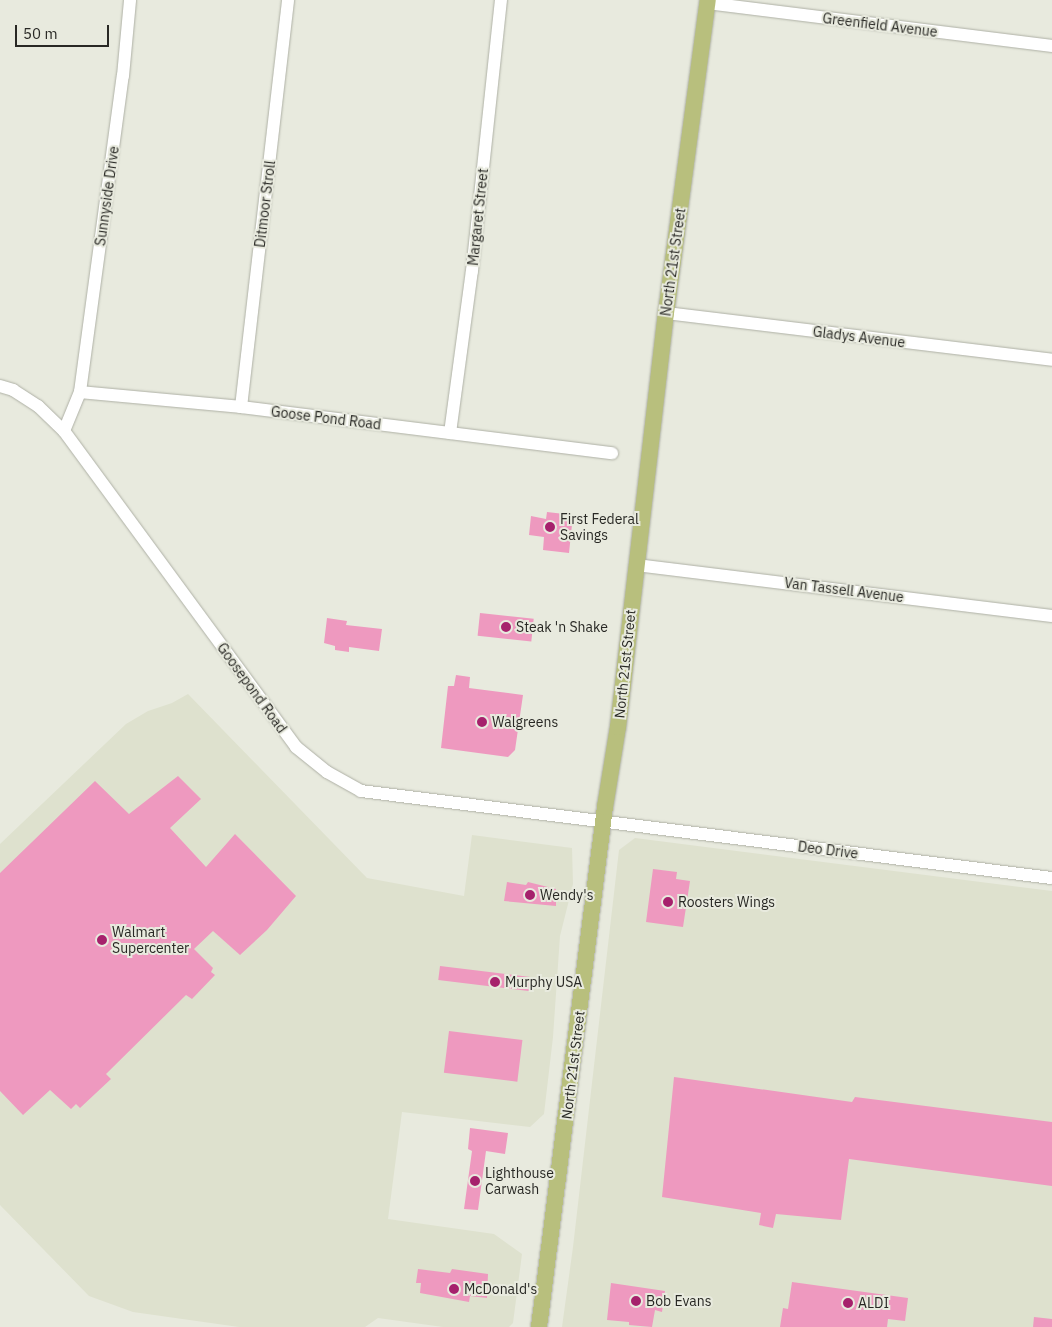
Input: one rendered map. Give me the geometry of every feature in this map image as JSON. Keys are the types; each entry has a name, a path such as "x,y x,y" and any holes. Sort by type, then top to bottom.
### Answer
{"main road":[{"name":"North 21st Street","path":"539,1327 603,822 618,727 666,313 708,2"}],"street":[{"name":"Sunnyside Drive","path":"80,392 121,93 130,0"},
{"name":"Ditmoor Stroll","path":"241,407 288,0"},
{"name":"Margaret Street","path":"450,433 472,271 501,0"},
{"name":"Greenfield Avenue","path":"708,2 1052,46"},
{"name":"Gladys Avenue","path":"666,313 1052,360"},
{"name":"Goosepond Road","path":"0,386 13,390 38,406 64,431 274,720 296,747 327,772 361,791 603,822"},
{"name":"Goose Pond Road","path":"80,392 241,407 612,453"},
{"path":"64,431 80,392"},
{"name":"Van Tassell Avenue","path":"636,565 1052,616"},
{"name":"Deo Drive","path":"603,822 1052,878"}],"shaded area":[{"path":"188,694 367,878 464,896 472,835 572,848 573,884 560,936 553,1037 544,1114 530,1127 402,1112 388,1219 494,1234 522,1254 513,1323 509,1327 443,1327 378,1318 365,1327 239,1327 133,1312 89,1296 0,1205 0,844 126,724 148,711 172,703"},
{"path":"635,838 1052,891 1052,1327 562,1327 619,850"}],"building":[{"name":"First Federal Savings","path":"547,512 573,515 569,553 543,550 544,537 529,535 531,516 546,519"},
{"name":"Steak 'n Shake","path":"480,613 534,619 531,642 478,636"},
{"path":"327,618 347,621 346,625 382,629 379,651 349,647 349,652 335,650 335,646 324,643"},
{"name":"Walgreens","path":"456,675 470,677 469,688 523,695 515,750 508,757 441,748 448,686 454,686"},
{"name":"Walmart Supercenter","path":"178,776 201,799 170,828 206,867 235,834 296,896 267,930 240,955 213,931 194,949 213,968 211,972 215,975 192,999 186,995 106,1074 111,1079 80,1108 76,1104 71,1109 50,1090 23,1115 0,1091 0,873 95,781 129,814"},
{"name":"Roosters Wings","path":"653,869 677,872 676,879 690,881 683,927 646,922"},
{"name":"Wendy's","path":"507,882 526,885 528,882 556,889 556,906 504,901"},
{"name":"Murphy USA","path":"440,966 532,977 531,991 438,980"},
{"path":"449,1031 522,1040 517,1082 444,1073"},
{"path":"674,1077 852,1102 855,1097 1052,1122 1052,1186 849,1159 841,1220 776,1214 773,1228 759,1225 761,1213 662,1197"},
{"name":"Lighthouse Carwash","path":"470,1128 508,1133 505,1154 486,1151 478,1210 464,1209 472,1151 468,1149"},
{"name":"McDonald's","path":"418,1269 450,1273 452,1269 488,1274 487,1298 470,1296 469,1302 420,1293 421,1283 416,1283"},
{"name":"ALDI","path":"792,1282 908,1298 905,1321 888,1319 887,1327 780,1327 783,1308 788,1309"},
{"name":"Bob Evans","path":"611,1283 665,1291 662,1312 655,1310 652,1327 629,1325 629,1322 607,1320"},
{"path":"1034,1317 1052,1319 1052,1327 1033,1327"}],"place":[{"name":"First Federal Savings","path":"550,527"},
{"name":"Steak 'n Shake","path":"506,627"},
{"name":"Walgreens","path":"482,722"},
{"name":"Wendy's","path":"530,895"},
{"name":"Roosters Wings","path":"668,902"},
{"name":"Walmart Supercenter","path":"102,940"},
{"name":"Murphy USA","path":"495,982"},
{"name":"Lighthouse Carwash","path":"475,1181"},
{"name":"McDonald's","path":"454,1289"},
{"name":"Bob Evans","path":"636,1301"},
{"name":"ALDI","path":"848,1303"}]}
